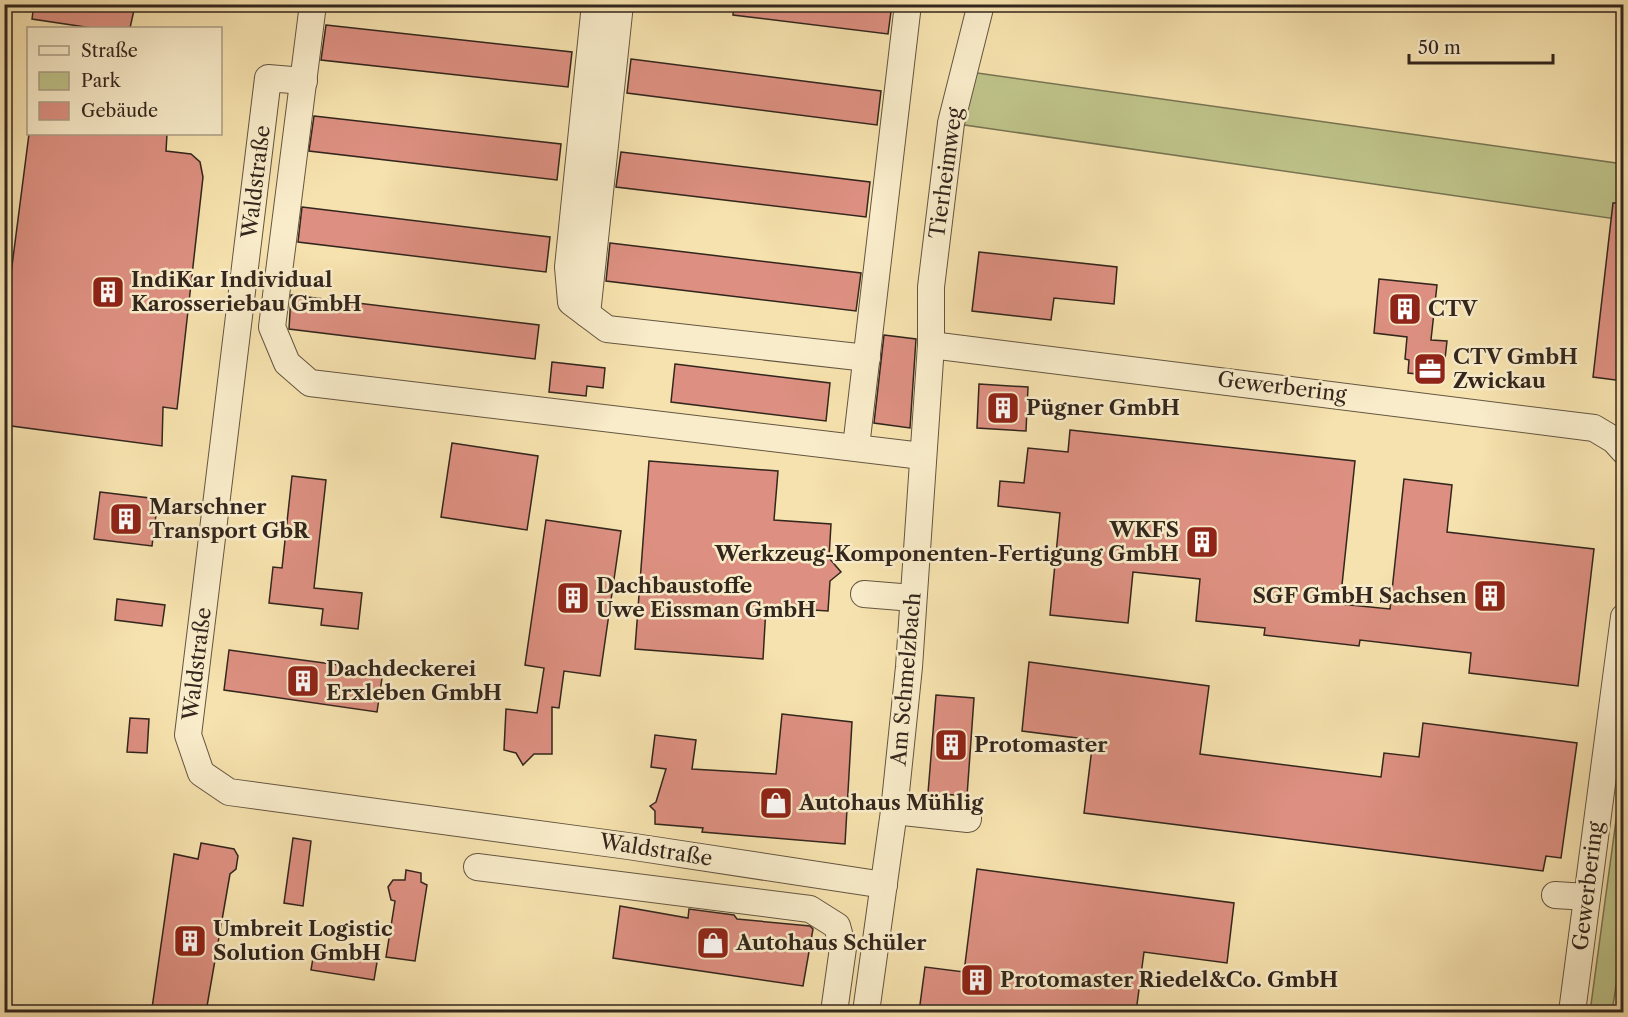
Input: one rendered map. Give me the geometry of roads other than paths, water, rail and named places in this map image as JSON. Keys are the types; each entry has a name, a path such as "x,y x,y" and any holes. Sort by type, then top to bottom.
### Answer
{"street":[{"path":"313,4 272,327 287,363 310,383 922,456"},
{"path":"595,4 568,267 571,302 608,329 867,358"},
{"path":"588,314 620,4"},
{"path":"856,447 908,4"},
{"name":"Tierheimweg","path":"931,345 931,287 951,123 981,4"},
{"name":"Waldstraße","path":"304,81 268,78 188,735 201,773 229,792 628,846 884,885"},
{"name":"Gewerbering","path":"931,345 1594,428 1614,440 1623,451"},
{"name":"Am Schmelzbach","path":"866,1012 894,811 919,668 913,598 931,345"},
{"path":"864,594 913,598"},
{"name":"Gewerbering","path":"1572,1012 1623,617"},
{"path":"894,811 968,819"},
{"path":"477,867 810,909 837,926 843,948 834,1012"},
{"path":"1555,895 1587,897"}],"place":[{"name":"IndiKar Individual Karosseriebau GmbH","path":"108,292"},
{"name":"CTV","path":"1405,309"},
{"name":"CTV GmbH Zwickau","path":"1430,369"},
{"name":"Pügner GmbH","path":"1003,408"},
{"name":"Marschner Transport GbR","path":"126,519"},
{"name":"WKFS Werkzeug-Komponenten-Fertigung GmbH","path":"1202,542"},
{"name":"SGF GmbH Sachsen","path":"1490,596"},
{"name":"Dachbaustoffe Uwe Eissman GmbH","path":"573,598"},
{"name":"Dachdeckerei Erxleben GmbH","path":"303,681"},
{"name":"Protomaster","path":"951,745"},
{"name":"Autohaus Mühlig","path":"776,803"},
{"name":"Umbreit Logistic Solution GmbH","path":"190,941"},
{"name":"Autohaus Schüler","path":"713,943"},
{"name":"Protomaster Riedel&Co. GmbH","path":"977,980"}]}
